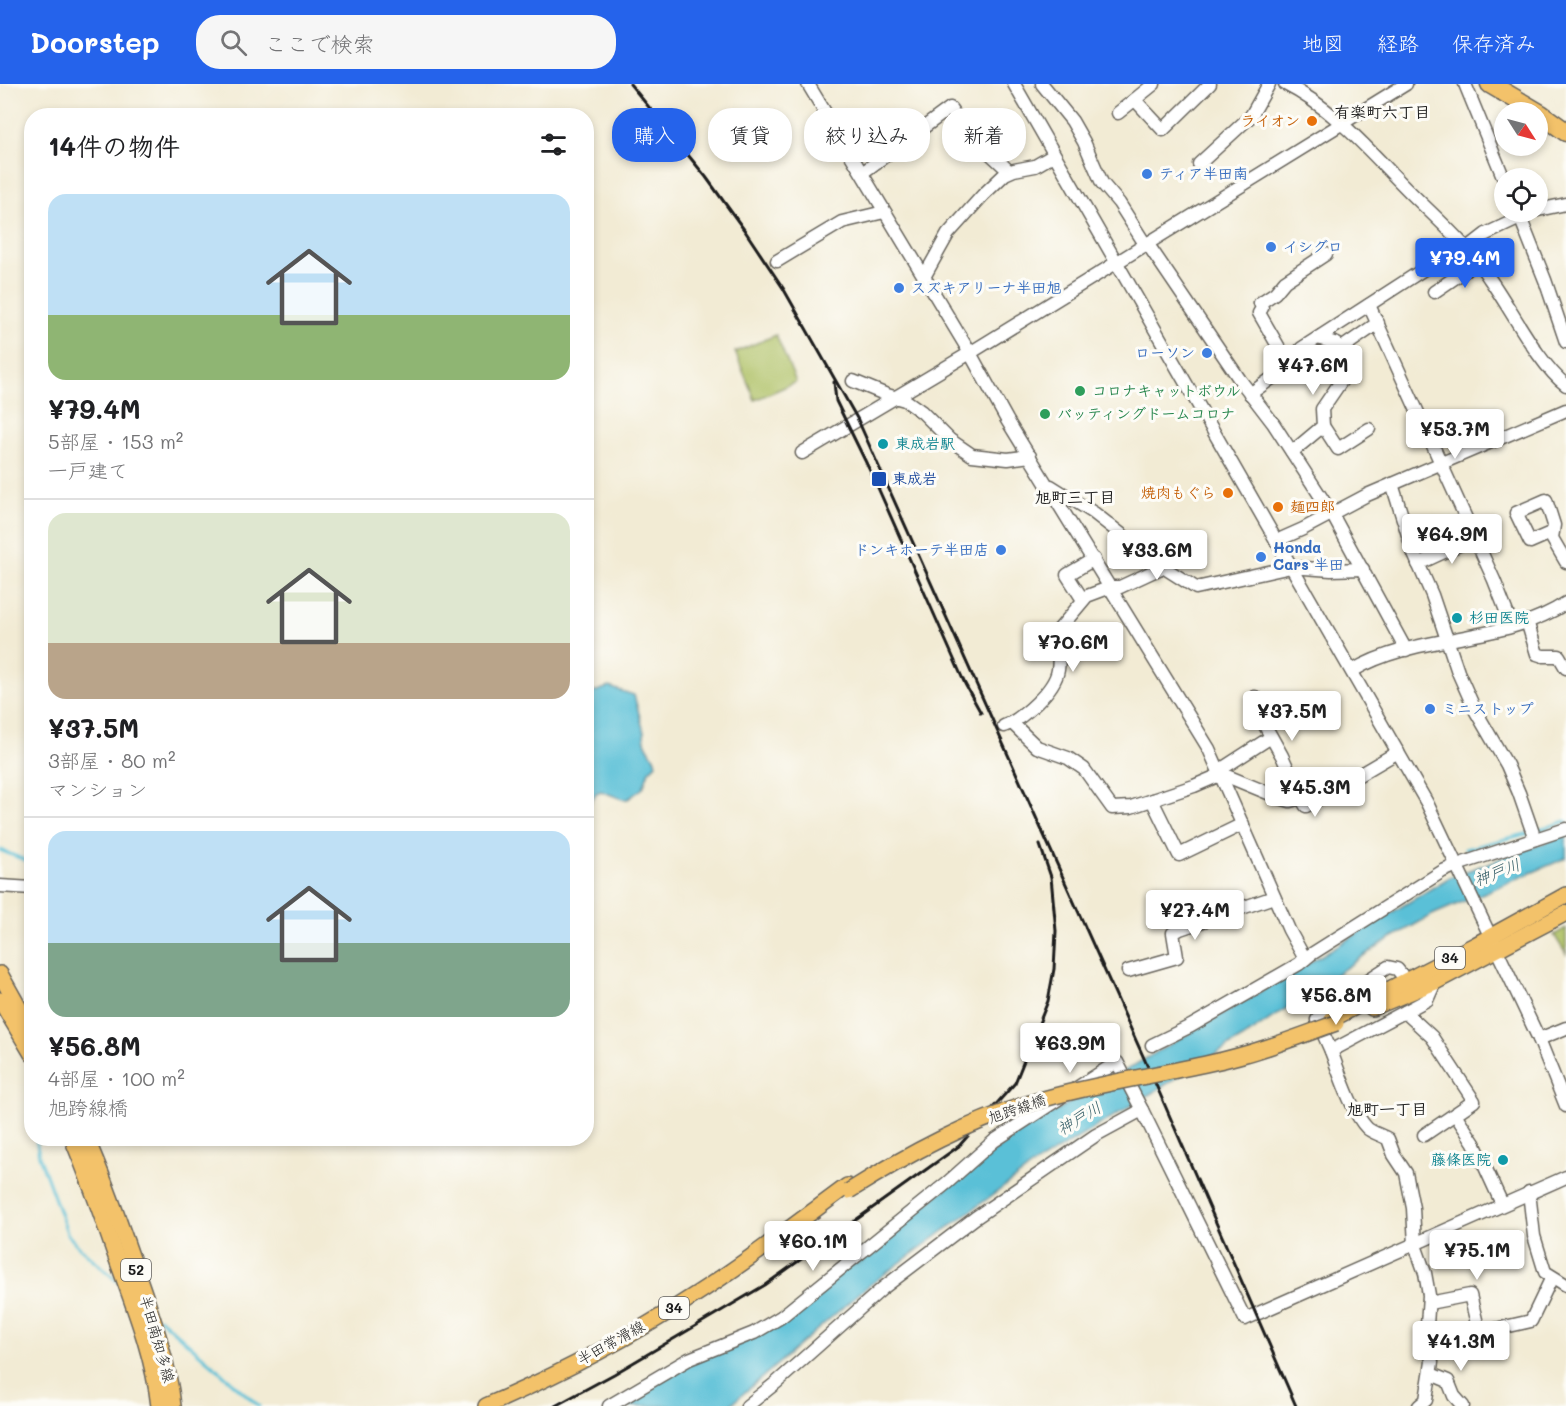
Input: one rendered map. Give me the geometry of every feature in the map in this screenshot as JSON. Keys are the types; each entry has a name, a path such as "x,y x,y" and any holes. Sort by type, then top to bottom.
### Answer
{"highway":[{"path":"1490,84 1530,107 1566,132"}],"main road":[{"name":"34","path":"1334,1021 1435,982 1566,894"},
{"name":"34","path":"1334,1021 1406,980 1566,912"},
{"path":"0,974 24,1017"},
{"path":"0,1000 24,1040"},
{"name":"旭跨線橋","path":"848,1188 947,1135 1036,1101 1211,1063 1277,1044 1334,1021"},
{"name":"半田南知多線","path":"75,1146 138,1314 149,1354 159,1406"},
{"name":"半田南知多線","path":"89,1146 118,1219 156,1330 173,1406"},
{"name":"半田常滑線","path":"486,1406 572,1365 687,1300 848,1188"},
{"name":"半田常滑線","path":"505,1406 613,1353 685,1310 848,1188"},
{"name":"34","path":"471,1406 572,1365"}],"street":[{"path":"808,84 1030,456 1209,749 1274,897 1305,959"},
{"path":"1014,84 1427,803 1539,1039 1566,1106"},
{"path":"1042,84 1072,121 1102,183 1119,203 1292,452 1332,514 1406,650"},
{"path":"1118,113 1154,84"},
{"path":"1135,100 1163,130 1210,84"},
{"path":"1199,164 1247,120 1269,84"},
{"path":"1285,84 1305,96 1362,141 1465,246 1542,359 1566,385"},
{"path":"802,453 970,353 1406,84"},
{"path":"1465,84 1500,168"},
{"path":"862,172 950,108 969,134 1009,171"},
{"path":"924,277 948,234 983,195 1009,171 1035,166 1054,155"},
{"path":"1548,208 1566,204"},
{"path":"777,261 842,222 884,212"},
{"path":"1251,394 1289,365 1302,348 1507,222"},
{"path":"1522,222 1565,335"},
{"path":"1289,365 1259,313 1262,308 1260,303 1275,293 1285,281 1326,254"},
{"path":"1434,291 1478,262"},
{"path":"1369,305 1512,626"},
{"path":"1339,350 1378,323"},
{"path":"1318,338 1337,344 1338,356 1346,369 1346,374 1322,409 1323,426 1338,449 1369,429"},
{"path":"853,381 905,400 922,412 950,440 972,455 1008,459 1030,456"},
{"path":"1276,541 1392,484 1566,410"},
{"path":"1292,452 1323,426"},
{"path":"1047,484 1094,513 1163,567 1196,588 1292,567 1331,570 1363,568"},
{"path":"1392,484 1418,564 1432,595 1458,672 1475,710 1507,765 1534,834"},
{"path":"1552,532 1555,545 1566,562"},
{"path":"1418,564 1474,538"},
{"path":"1083,600 1067,575 1094,559"},
{"path":"1163,567 1120,587 1111,587 1093,593 1083,600 1056,633 1059,657 1058,672 1054,682 1032,706 1008,724 1037,747 1068,758 1084,769 1112,808 1131,807 1221,772 1271,737"},
{"path":"1352,671 1366,663 1406,650 1512,626 1546,614 1566,603"},
{"path":"1527,621 1537,654 1559,656 1566,668"},
{"path":"1255,697 1263,722 1306,806 1398,752"},
{"path":"1221,772 1280,798 1290,801 1301,798"},
{"path":"1152,800 1179,855 1243,824"},
{"path":"1152,1045 1201,1020 1305,959 1443,871 1534,834 1566,829"},
{"path":"0,886 24,888"},
{"path":"1128,970 1177,957 1173,933 1180,929 1274,897"},
{"path":"1406,980 1394,966 1388,967 1325,1008 1317,1020 1361,1120 1368,1130 1388,1139 1394,1155 1406,1173 1413,1208 1415,1245 1425,1273 1429,1303 1427,1325 1432,1362 1431,1374 1426,1400 1419,1406"},
{"path":"1331,1051 1427,1000 1435,982"},
{"path":"1406,1012 1432,1037 1474,1101 1424,1135"},
{"path":"1539,1039 1566,1028"},
{"path":"609,1406 689,1359 754,1333 781,1317 1010,1129 1117,1062 1245,1319 1566,1177"},
{"path":"747,1406 883,1288 975,1218 1096,1135 1142,1110"},
{"path":"1455,1114 1474,1143 1502,1204"},
{"path":"1529,1192 1539,1257 1545,1272 1566,1285"},
{"path":"1429,1342 1531,1321 1552,1277"},
{"path":"1429,1303 1470,1295 1479,1332"},
{"path":"1431,1374 1448,1381 1454,1396 1463,1406"}],"green space":[{"path":"776,335 796,382 755,400 735,352"},
{"path":"1566,928 1566,954 1554,935"}],"water":[{"path":"609,687 634,695 645,742 656,764 649,771 643,788 628,799 601,791 594,797 594,692"},
{"name":"神戸川","path":"1566,835 1566,858 1432,915 1384,942 1244,1037 1038,1162 863,1290 729,1406 616,1406 691,1363 770,1328 870,1247 1018,1133 1299,969 1450,877"}],"waterway":[{"path":"1536,831 1566,821"},
{"path":"1465,849 1530,833"},
{"path":"0,850 24,860"},
{"path":"37,1146 68,1235 118,1282"},
{"path":"159,1318 259,1406"}],"railway":[{"path":"630,84 706,177 745,231 783,288 858,420 1160,1094 1296,1406"},
{"path":"834,382 836,401 875,481 965,684 981,713"},
{"path":"555,1406 765,1285 959,1146 1015,1083 1048,1001 1054,969 1056,931 1051,877 1040,845"}],"place":[{"name":"ライオン","path":"1312,121"},
{"name":"ティア半田南","path":"1147,174"},
{"name":"イシグロ","path":"1271,247"},
{"name":"スズキアリーナ半田旭","path":"899,288"},
{"name":"ローソン","path":"1207,353"},
{"name":"コロナキャットボウル","path":"1080,391"},
{"name":"バッティングドームコロナ","path":"1045,414"},
{"name":"東成岩駅","path":"883,444"},
{"name":"東成岩","path":"879,479"},
{"name":"焼肉もぐら","path":"1228,493"},
{"name":"麺四郎","path":"1278,507"},
{"name":"ドンキホーテ半田店","path":"1001,550"},
{"name":"Honda Cars 半田","path":"1261,557"},
{"name":"杉田医院","path":"1457,618"},
{"name":"ミニストップ","path":"1430,709"},
{"name":"藤條医院","path":"1503,1160"}],"district":[{"name":"有楽町六丁目","path":"1382,112"},
{"name":"旭町三丁目","path":"1075,497"},
{"name":"旭町一丁目","path":"1387,1109"}]}
